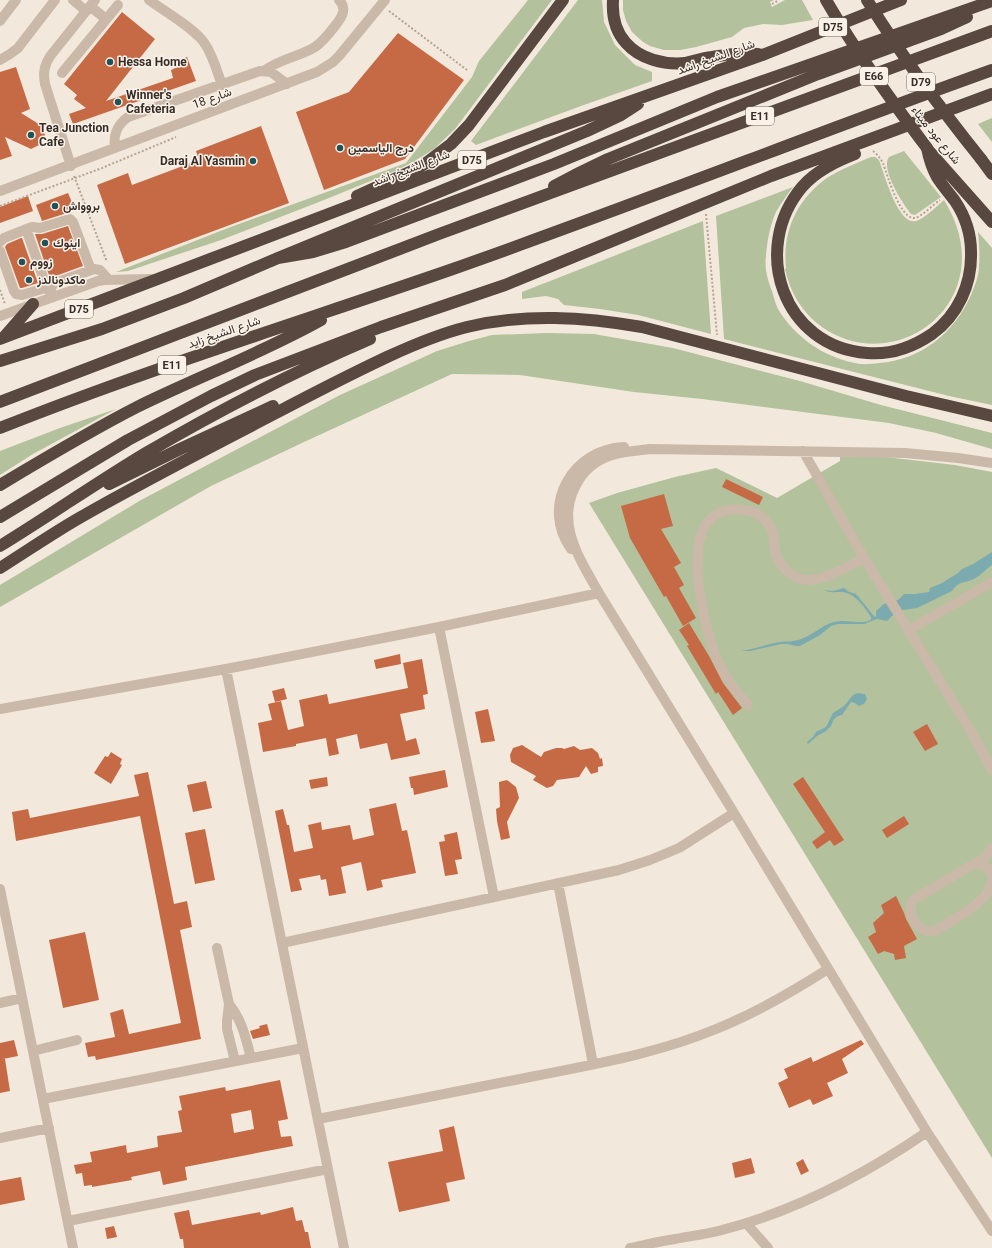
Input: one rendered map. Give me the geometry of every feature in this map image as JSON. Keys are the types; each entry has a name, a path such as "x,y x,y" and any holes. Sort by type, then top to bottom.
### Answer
{"highway":[{"path":"293,228 331,208 412,171 426,163 451,144 474,120 563,0"},
{"path":"613,0 614,21 620,35 635,52 649,58 666,62 685,63 730,54 765,54"},
{"name":"شارع عود ميثاء","path":"826,0 844,32 866,65 927,148 992,222"},
{"name":"شارع عود ميثاء","path":"867,0 927,90 992,174"},
{"name":"شارع الشيخ راشد","path":"2,338 544,132 765,54 901,0"},
{"path":"528,202 559,183 597,164 818,74 941,29 960,21 992,2"},
{"path":"278,258 313,252 346,242 554,164 716,97 992,2"},
{"name":"E11","path":"528,202 992,31"},
{"name":"E11","path":"344,306 587,220 992,70"},
{"path":"0,361 102,329 225,281 587,131 621,115 652,94"},
{"path":"0,517 121,444 228,387 255,375 413,316 505,285 771,176 992,94"},
{"path":"906,127 889,139 833,163 821,170 803,186 789,205 782,221 778,238 777,261 778,272 784,294 792,309 802,322 829,343 850,351 873,354 906,348 926,338 935,331 958,306 970,274 970,240 965,220 956,202 937,178 929,159 927,148"},
{"name":"شارع الشيخ زايد","path":"0,402 528,202"},
{"path":"0,546 145,454 278,381 341,352 476,296"},
{"path":"2,338 33,304"},
{"path":"0,485 116,418 305,329 344,306"},
{"name":"شارع الشيخ زايد","path":"0,428 135,378 344,306"},
{"path":"0,568 60,529 348,375 446,332 492,322 516,319 565,318 610,322 642,328 906,396 992,416"},
{"path":"0,367 21,354"},
{"path":"56,511 180,449 326,382 348,375"}],"street":[{"path":"0,21 16,0"},
{"path":"0,60 18,48 55,0"},
{"path":"73,0 90,6 106,19"},
{"path":"149,0 192,30 202,39 209,50 222,84"},
{"path":"115,148 114,140 117,129 128,117 264,71 275,64 307,51 320,43 343,15 343,7 338,0"},
{"name":"شارع 18","path":"0,191 71,166 317,72 339,56 384,0"},
{"path":"62,73 118,5"},
{"path":"71,166 44,84 43,76 44,69 51,55 90,6"},
{"path":"264,71 271,72 287,84"},
{"path":"0,242 4,238 34,227 40,228 70,219 73,222 90,270"},
{"path":"22,231 50,287 48,299"},
{"path":"0,250 15,292 18,295 50,287 55,283 90,270 98,269 112,280"},
{"path":"4,314 98,281 158,279"},
{"path":"992,463 905,453 649,450 630,446 616,447 601,451 587,458 575,469 566,482 560,497 559,512 560,528 566,542 578,557 599,594 734,813 927,1132 992,1231"},
{"path":"803,451 864,558 972,733 992,770"},
{"path":"748,705 736,692 719,664 706,628 698,576 698,544 707,522 715,515 726,510 748,510 759,514 767,522 773,532 776,554 780,564 788,572 797,577 808,580 819,578 864,558"},
{"path":"909,630 992,582"},
{"path":"0,709 226,668 439,627 599,594"},
{"path":"439,627 494,898"},
{"path":"226,668 344,1248"},
{"path":"282,943 619,870 650,860 679,848 734,813"},
{"path":"992,848 986,856 977,863 913,900 910,907 910,912 923,930 930,932 934,931 974,906 984,896 992,882"},
{"path":"977,863 988,868 992,875"},
{"path":"558,883 593,1064"},
{"path":"0,889 73,1248"},
{"path":"217,948 229,1004 227,1029 234,1061"},
{"path":"318,1119 593,1064 675,1044 715,1030 754,1013 792,992 828,969"},
{"path":"0,1003 22,998"},
{"path":"229,1004 237,1015 242,1026 251,1058"},
{"path":"33,1051 77,1040"},
{"path":"43,1099 304,1048"},
{"path":"0,1138 48,1128"},
{"path":"630,1248 675,1243 746,1223 800,1203 827,1191 878,1164 927,1132"},
{"path":"68,1221 328,1170"},
{"path":"746,1223 768,1248"}],"path":[{"path":"772,4 779,0"},
{"path":"870,148 879,157 896,197 908,216 913,218 918,217 942,198"},
{"path":"71,166 112,280"},
{"path":"706,212 718,347"},
{"path":"0,290 4,314"}],"green space":[{"path":"528,0 552,0 455,129 434,149 395,171 221,240 128,271 116,272 228,228 406,163 472,77 479,61"},
{"path":"578,0 602,0 604,22 615,45 635,65 652,72 652,81 476,145 471,141"},
{"path":"623,0 774,0 770,2 772,7 785,0 802,0 813,20 782,25 763,24 744,28 732,37 696,47 680,50 664,50 650,46 632,32 626,21 623,10"},
{"path":"992,118 992,142 978,124"},
{"path":"904,151 941,197 915,215 911,214 898,195 888,170 887,162 889,157"},
{"path":"871,157 875,157 879,160 888,186 898,207 903,215 909,220 916,221 923,218 944,200 957,228 961,243 962,258 958,283 948,304 933,322 913,334 892,342 868,344 845,339 822,327 808,315 790,286 785,269 785,255 789,229 800,206 807,196 816,186 827,178 843,169"},
{"path":"793,187 776,212 770,228 767,245 766,270 776,304 792,328 810,344 832,356 855,363 879,363 894,361 909,356 934,342 945,332 964,309 976,280 979,262 978,232 992,248 992,405 949,396 724,339 716,216"},
{"path":"703,221 711,334 638,315 564,305 558,299 546,296 522,299 522,292"},
{"path":"547,333 594,334 673,348 800,381 881,405 992,433 992,449 936,433 889,423 702,399 634,392 520,375 452,374 211,486 0,607 0,585 141,500 340,395 437,351 469,341 492,335"},
{"path":"116,409 33,454 0,475 0,451"},
{"path":"840,455 868,455 955,465 992,472 992,1158 589,503 617,493 675,477 716,468 777,498 840,461"}],"water":[{"path":"992,552 992,565 974,579 957,585 952,591 917,608 903,610 892,616 887,621 877,619 864,624 838,624 831,626 820,635 800,646 781,644 750,651 741,651 780,642 798,640 810,635 825,625 834,622 862,622 871,620 871,617 865,608 850,594 824,590 833,591 844,588 849,592 856,594 876,617 876,611 884,604 898,600 904,594 929,592 930,588 942,583 962,569"},
{"path":"858,693 865,694 867,699 864,704 859,706 851,702 842,715 834,719 831,726 826,731 817,736 808,744 807,742 816,732 826,727 833,713 844,706 853,695"}],"building":[{"name":"Hessa Home","path":"122,12 155,39 106,101 173,78 171,70 180,66 178,61 187,57 196,81 73,124 69,114 86,108 74,99 77,95 64,84"},
{"path":"398,33 464,80 405,159 324,190 296,112 349,92"},
{"path":"16,67 30,109 21,113 42,126 45,135 41,144 31,149 5,137 12,156 0,160 0,72"},
{"path":"261,126 289,203 125,264 97,185 128,173 132,185 199,160 196,151"},
{"name":"بروواش","path":"68,193 74,207 66,210 67,213 42,221 36,205"},
{"path":"28,196 33,211 0,223 0,207"},
{"path":"68,226 83,266 50,278 35,234 42,234"},
{"path":"21,238 38,283 20,288 5,247 7,244"},
{"path":"726,479 763,497 759,505 722,487"},
{"path":"664,494 673,526 661,529 681,563 674,567 684,585 679,588 696,618 683,626 666,596 664,597 630,538 621,506"},
{"path":"689,623 723,683 742,708 733,715 718,692 716,694 679,630"},
{"path":"400,654 401,664 376,669 374,660"},
{"path":"422,659 428,694 423,695 425,709 400,714 406,741 416,738 420,754 391,760 387,743 360,749 357,734 336,739 339,754 329,756 326,738 296,744 296,746 263,752 258,723 272,720 268,704 281,701 288,730 304,726 299,700 327,694 329,704 408,688 403,663"},
{"path":"284,688 287,699 275,702 272,691"},
{"path":"488,709 495,741 481,743 475,712"},
{"path":"927,724 938,744 925,751 913,732"},
{"path":"522,745 541,757 544,752 556,748 564,749 574,746 580,750 592,748 598,753 600,759 602,758 603,766 598,767 598,772 591,774 586,766 579,777 557,780 553,786 547,788 533,780 536,776 511,762 510,755 513,748"},
{"path":"111,752 122,759 120,764 122,765 111,784 94,773 105,756 108,757"},
{"path":"445,770 448,787 414,795 409,777"},
{"path":"148,772 174,904 187,901 192,927 180,930 201,1039 96,1060 95,1056 88,1057 85,1043 115,1037 110,1013 123,1009 129,1034 181,1023 140,816 16,841 12,812 28,809 30,818 139,796 134,775"},
{"path":"327,777 328,786 311,789 309,780"},
{"path":"803,777 844,840 834,846 830,840 817,849 812,842 825,832 793,784"},
{"path":"507,780 516,787 519,798 507,822 510,838 501,840 496,809 500,807 499,782"},
{"path":"206,781 212,808 193,812 187,785"},
{"path":"396,803 402,831 407,830 416,873 381,880 383,887 367,891 361,862 341,867 346,893 329,896 326,879 321,880 320,875 299,879 302,890 291,892 275,811 283,809 287,825 289,825 294,852 313,848 308,825 321,822 322,830 350,825 353,840 374,835 369,809"},
{"path":"904,816 909,824 887,838 882,830"},
{"path":"205,829 215,880 195,884 185,833"},
{"path":"457,832 462,859 455,860 458,874 445,876 439,842 445,841 444,835"},
{"path":"896,896 917,939 904,946 906,958 895,960 894,954 884,951 878,954 868,937 876,932 873,923 884,913 881,905"},
{"path":"85,932 99,1000 63,1008 49,940"},
{"path":"267,1024 270,1035 253,1039 250,1031"},
{"path":"14,1040 18,1056 3,1059 5,1059 10,1091 0,1093 0,1043"},
{"path":"861,1040 864,1044 842,1059 848,1073 827,1083 833,1096 813,1105 810,1099 789,1108 778,1083 788,1078 784,1069 811,1057 813,1062"},
{"path":"280,1080 288,1119 278,1121 281,1137 291,1136 293,1146 185,1167 187,1180 163,1185 160,1171 131,1177 132,1180 92,1187 92,1185 84,1186 82,1173 76,1174 74,1165 92,1162 90,1152 126,1145 127,1153 158,1147 157,1136 182,1132 178,1111 182,1110 179,1096 225,1087 226,1091","holes":["251,1110 254,1129 234,1133 231,1114"]},
{"path":"454,1126 465,1179 446,1183 450,1201 399,1212 388,1162 443,1151 439,1130"},
{"path":"751,1158 755,1173 735,1178 732,1163"},
{"path":"803,1159 809,1171 801,1175 796,1163"},
{"path":"21,1177 25,1200 0,1205 0,1181"},
{"path":"293,1207 296,1221 302,1220 305,1232 308,1232 311,1248 184,1248 183,1239 180,1239 174,1213 189,1210 192,1225 260,1212 261,1215"},
{"path":"114,1226 117,1237 107,1239 105,1228"}],"place":[{"name":"Hessa Home","path":"110,62"},
{"name":"Winner's Cafeteria","path":"118,102"},
{"name":"Tea Junction Cafe","path":"31,135"},
{"name":"درج الياسمين","path":"340,148"},
{"name":"Daraj Al Yasmin","path":"253,161"},
{"name":"بروواش","path":"55,206"},
{"name":"اينوك","path":"45,243"},
{"name":"زووم","path":"22,262"},
{"name":"ماكدونالدز","path":"29,280"}]}
